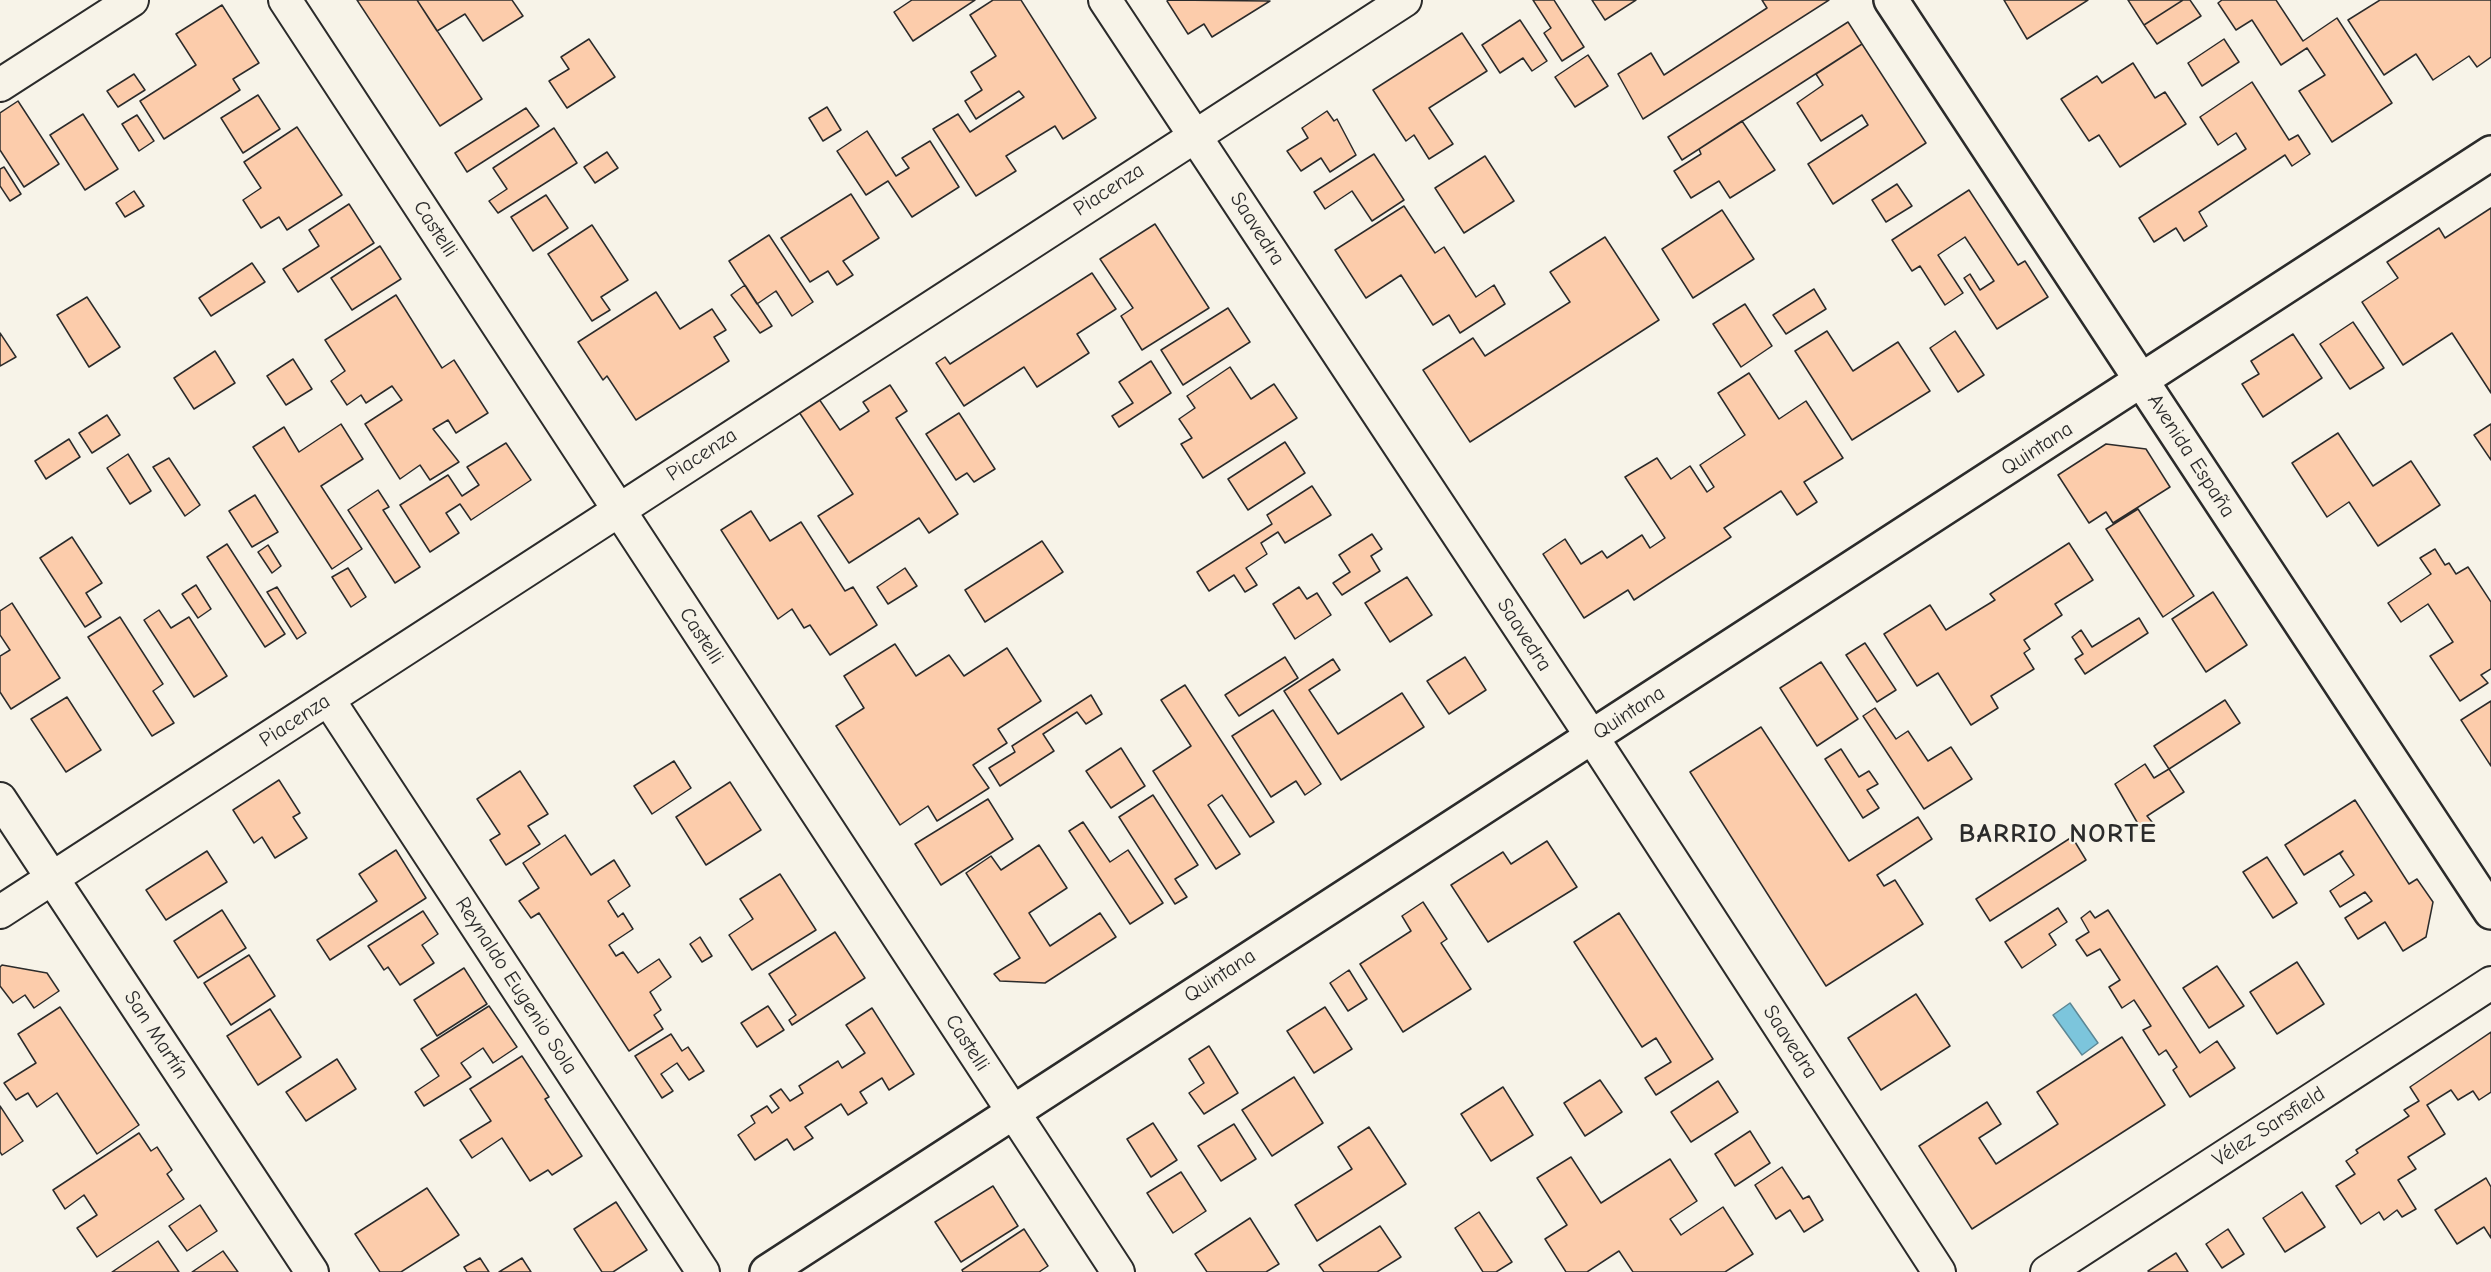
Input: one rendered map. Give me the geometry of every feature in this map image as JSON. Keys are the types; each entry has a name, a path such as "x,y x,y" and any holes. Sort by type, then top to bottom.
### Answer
{"main road":[{"name":"Avenida España","path":"1891,0 2491,912"},
{"name":"Quintana","path":"766,1272 2491,153"}],"street":[{"path":"0,85 132,0"},
{"name":"Castelli","path":"285,0 1118,1272"},
{"name":"Saavedra","path":"1105,0 1592,737 1939,1272"},
{"name":"Piacenza","path":"0,912 1194,135 1406,0"},
{"name":"Reynaldo Eugenio Sola","path":"328,699 703,1272"},
{"name":"San Martín","path":"0,799 312,1272"},
{"name":"Vélez Sarsfield","path":"2047,1272 2491,983"}],"water":[{"path":"2070,1003 2098,1043 2082,1055 2053,1015"}],"building":[{"path":"357,0 417,0 482,99 440,126"},
{"path":"417,0 512,0 523,16 483,41 465,14 437,31"},
{"path":"912,0 975,0 913,41 894,12"},
{"path":"993,0 1021,0 1096,118 1063,139 1055,126 1006,156 1016,171 976,196 933,129 958,114 970,132 1024,97 1019,91 976,119 965,101 982,90 971,72 996,56 970,15"},
{"path":"1533,0 1554,0 1584,47 1562,61 1544,33 1551,28"},
{"path":"1592,0 1636,0 1605,20"},
{"path":"1762,0 1829,0 1643,119 1618,74 1651,53 1664,75 1767,8"},
{"path":"2004,0 2088,0 2027,39"},
{"path":"2128,0 2183,0 2144,25"},
{"path":"2183,0 2190,0 2201,16 2157,44 2144,25"},
{"path":"2222,0 2276,0 2303,41 2337,18 2392,103 2332,142 2299,91 2325,75 2307,48 2281,65 2252,20 2236,30 2218,3"},
{"path":"2380,0 2491,0 2491,57 2477,67 2469,56 2433,80 2416,54 2384,75 2348,20"},
{"path":"1167,1 1270,1 1212,37 1204,24 1188,34"},
{"path":"222,5 259,63 233,79 240,90 164,139 140,101 196,65 176,34"},
{"path":"1520,20 1547,61 1532,71 1523,58 1500,73 1482,45"},
{"path":"1848,22 1862,44 1682,160 1668,137"},
{"path":"1462,33 1487,71 1429,108 1453,144 1429,159 1414,135 1406,141 1373,90"},
{"path":"589,39 615,77 567,108 549,81 569,69 561,57"},
{"path":"2224,39 2239,62 2202,86 2188,63"},
{"path":"1862,44 1926,143 1833,204 1808,164 1868,125 1862,115 1821,141 1797,103 1823,85 1816,74"},
{"path":"1588,55 1608,86 1575,107 1555,77"},
{"path":"2133,63 2155,98 2165,92 2186,124 2120,167 2099,135 2089,141 2061,99 2097,76 2102,83"},
{"path":"134,74 145,90 118,107 107,91"},
{"path":"2252,82 2289,140 2298,135 2310,154 2292,166 2285,155 2199,212 2207,226 2184,241 2176,228 2154,242 2139,218 2246,149 2236,133 2218,145 2200,117"},
{"path":"258,95 280,129 243,153 221,118"},
{"path":"18,101 59,164 24,187 0,150 0,113"},
{"path":"827,107 841,130 823,141 809,118"},
{"path":"526,108 539,126 467,172 455,153"},
{"path":"1327,111 1334,121 1337,119 1356,155 1330,172 1321,158 1301,171 1287,151 1308,138 1302,128"},
{"path":"83,114 118,169 85,190 50,135"},
{"path":"137,115 154,141 139,151 122,124"},
{"path":"1742,121 1775,170 1730,198 1719,181 1691,198 1674,171 1701,154 1699,149"},
{"path":"297,127 342,195 287,230 279,217 261,228 243,200 261,188 244,162"},
{"path":"554,128 577,163 498,213 489,201 507,189 493,168"},
{"path":"867,131 896,176 909,168 902,158 930,141 959,187 912,217 888,181 866,195 837,151"},
{"path":"607,152 618,168 595,183 584,167"},
{"path":"1374,154 1404,200 1372,221 1352,191 1325,209 1314,192"},
{"path":"1485,156 1514,201 1464,233 1435,188"},
{"path":"4,167 21,194 10,201 0,186 0,169"},
{"path":"1897,184 1912,206 1886,222 1872,200"},
{"path":"1969,190 2018,265 2025,261 2048,297 1997,329 1964,278 1970,274 1980,290 1994,281 1965,237 1938,255 1963,293 1945,305 1920,266 1912,271 1892,240"},
{"path":"134,191 144,206 125,217 116,203"},
{"path":"851,194 879,238 843,261 853,275 837,285 828,271 810,282 781,238"},
{"path":"546,195 568,228 533,251 511,217"},
{"path":"349,204 374,243 298,292 283,269 319,246 309,230"},
{"path":"1404,206 1435,253 1444,247 1476,297 1494,285 1505,304 1460,333 1449,315 1433,325 1401,275 1366,298 1335,250"},
{"path":"2491,208 2491,393 2452,333 2403,365 2362,302 2398,278 2387,262 2439,228 2445,238"},
{"path":"1722,210 1754,259 1693,298 1662,249"},
{"path":"1155,224 1209,308 1142,350 1121,316 1133,308 1100,259"},
{"path":"592,225 628,280 601,297 610,310 592,321 548,254"},
{"path":"769,235 813,302 792,316 776,291 757,304 729,261"},
{"path":"1605,237 1659,320 1470,442 1423,370 1473,338 1485,356 1570,302 1550,272"},
{"path":"380,246 401,279 352,310 331,278"},
{"path":"252,263 265,282 211,316 199,298"},
{"path":"1092,273 1116,309 1077,334 1089,353 1037,387 1024,367 964,406 936,363 945,357 950,364"},
{"path":"745,285 772,326 760,333 731,295"},
{"path":"1814,289 1826,309 1786,334 1773,315"},
{"path":"656,292 680,329 712,309 726,330 714,337 729,361 636,420 607,376 603,380 578,342"},
{"path":"396,295 442,368 454,360 488,413 456,433 448,420 433,429 459,462 430,480 420,465 400,479 365,424 402,400 392,386 366,403 361,395 347,405 331,381 345,371 325,340"},
{"path":"87,297 120,347 89,367 57,315"},
{"path":"1745,304 1772,346 1741,367 1713,324"},
{"path":"1228,308 1250,342 1183,385 1161,350"},
{"path":"2353,322 2384,368 2350,389 2320,344"},
{"path":"1827,331 1853,371 1898,342 1930,391 1852,440 1795,351"},
{"path":"1955,331 1984,375 1958,392 1930,348"},
{"path":"0,333 16,357 0,366"},
{"path":"2293,334 2322,378 2263,417 2242,384 2259,374 2251,361"},
{"path":"215,351 235,383 194,409 174,378"},
{"path":"293,359 312,389 286,405 267,376"},
{"path":"1151,361 1171,393 1119,427 1112,416 1133,403 1119,382"},
{"path":"1230,367 1251,399 1274,384 1297,418 1203,478 1181,444 1192,438 1179,419 1195,408 1187,396"},
{"path":"1749,373 1779,419 1806,401 1843,458 1804,482 1817,502 1797,515 1781,491 1724,528 1731,537 1634,600 1628,590 1584,618 1543,554 1565,539 1581,564 1602,551 1607,558 1642,535 1650,548 1665,538 1625,477 1657,458 1671,479 1690,466 1707,492 1714,487 1700,465 1745,435 1718,393"},
{"path":"890,385 907,411 896,418 958,514 929,533 919,518 849,563 818,516 853,494 799,412 819,399 840,430 869,411 863,402"},
{"path":"959,413 995,469 974,482 967,473 956,480 926,434"},
{"path":"107,415 120,435 92,453 79,433"},
{"path":"341,424 363,459 321,486 362,549 332,569 253,447 284,427 299,452"},
{"path":"2491,424 2491,460 2474,435"},
{"path":"2338,433 2373,486 2411,461 2440,505 2378,546 2349,502 2327,517 2292,463"},
{"path":"69,439 80,457 46,479 35,461"},
{"path":"1285,442 1305,473 1248,510 1228,479"},
{"path":"506,443 531,480 471,520 460,504 446,513 459,533 430,552 400,505 448,475 462,496 479,485 467,467"},
{"path":"2106,444 2146,449 2170,487 2113,523 2106,512 2089,523 2058,475"},
{"path":"128,454 151,491 130,504 107,468"},
{"path":"169,458 200,505 185,516 153,467"},
{"path":"1312,486 1331,515 1285,543 1278,532 1261,543 1267,554 1246,568 1257,585 1245,592 1234,575 1209,591 1197,572 1272,524 1267,515"},
{"path":"378,490 389,507 383,510 420,567 395,583 348,510"},
{"path":"255,495 278,532 252,547 229,511"},
{"path":"2138,509 2194,596 2163,617 2106,529"},
{"path":"751,511 770,541 801,522 845,591 853,587 877,625 830,655 810,625 804,628 792,609 778,619 721,530"},
{"path":"1372,534 1382,549 1371,556 1380,571 1342,595 1333,583 1350,572 1339,555"},
{"path":"72,537 102,583 86,593 101,617 85,627 40,558"},
{"path":"1042,541 1063,572 985,622 965,590"},
{"path":"2069,543 2093,580 2055,604 2062,615 2024,640 2030,649 2024,653 2034,669 1991,696 1998,708 1971,725 1938,673 1917,686 1884,634 1930,605 1946,630 1995,600 1990,594"},
{"path":"227,544 285,634 265,647 207,557"},
{"path":"268,545 281,566 272,573 258,552"},
{"path":"2435,549 2445,565 2449,563 2456,574 2468,567 2491,602 2491,669 2481,675 2488,683 2460,701 2430,656 2453,642 2428,604 2401,622 2388,603 2431,574 2420,558"},
{"path":"348,568 366,597 351,607 332,577"},
{"path":"905,568 917,586 888,604 877,587"},
{"path":"1407,577 1432,615 1390,642 1365,603"},
{"path":"196,585 211,609 198,618 182,594"},
{"path":"277,587 306,633 297,639 267,592"},
{"path":"1299,587 1307,599 1317,593 1331,615 1295,639 1273,604"},
{"path":"2213,592 2247,645 2206,672 2172,619"},
{"path":"12,603 60,678 11,709 0,692 0,656 10,650 0,635 0,611"},
{"path":"159,610 171,628 189,617 227,676 194,697 144,620"},
{"path":"120,617 163,684 153,691 174,723 152,736 88,637"},
{"path":"2139,618 2148,633 2085,674 2075,659 2083,654 2072,637 2081,630 2092,647"},
{"path":"1865,643 1896,690 1877,702 1846,655"},
{"path":"895,644 916,676 949,655 964,676 1007,648 1041,701 998,729 1007,743 973,765 989,788 937,821 928,806 900,825 836,726 864,708 844,676"},
{"path":"1285,657 1298,678 1239,716 1225,695"},
{"path":"1465,657 1486,690 1449,714 1427,681"},
{"path":"1333,659 1340,670 1309,690 1338,734 1402,693 1424,727 1341,780 1284,691"},
{"path":"1821,662 1858,719 1817,746 1780,688"},
{"path":"1185,685 1274,822 1250,837 1222,795 1208,805 1240,854 1216,869 1153,771 1191,746 1161,700"},
{"path":"1091,695 1102,714 1086,724 1077,712 1043,734 1054,751 1000,786 989,768 1015,752 1012,746"},
{"path":"67,697 101,750 66,772 31,719"},
{"path":"2225,700 2240,723 2169,769 2154,746"},
{"path":"2491,701 2491,766 2461,720"},
{"path":"1875,708 1896,739 1908,731 1928,761 1951,747 1972,779 1924,809 1863,716"},
{"path":"1273,710 1321,784 1305,795 1296,781 1271,797 1232,736"},
{"path":"1761,727 1849,861 1918,817 1932,839 1877,875 1884,886 1895,880 1923,924 1826,986 1690,772"},
{"path":"1121,748 1145,786 1111,808 1086,771"},
{"path":"1841,749 1859,777 1869,771 1878,784 1867,790 1879,808 1863,818 1825,759"},
{"path":"674,761 691,788 652,814 634,786"},
{"path":"2145,764 2154,778 2169,769 2184,792 2147,816 2152,822 2141,829 2115,784"},
{"path":"520,771 548,814 528,826 540,844 506,865 490,840 500,834 477,799"},
{"path":"279,780 300,813 293,817 307,838 275,858 262,837 254,843 233,810"},
{"path":"730,782 761,830 706,865 676,817"},
{"path":"1153,795 1198,865 1175,879 1187,897 1175,904 1119,817"},
{"path":"988,799 1013,839 941,885 915,844"},
{"path":"2355,800 2409,884 2417,879 2433,902 2426,937 2403,951 2385,922 2358,939 2345,918 2372,901 2365,892 2340,907 2330,891 2354,875 2340,854 2343,851 2304,875 2285,845"},
{"path":"1083,822 1110,862 1128,850 1163,903 1130,924 1069,831"},
{"path":"565,835 591,875 614,860 630,886 608,901 618,917 623,913 633,929 609,945 616,956 623,952 638,973 659,959 671,977 650,992 661,1010 654,1015 663,1029 629,1051 539,913 531,918 519,901 539,888 523,863"},
{"path":"2072,837 2086,860 1990,921 1976,899"},
{"path":"1547,841 1577,887 1488,942 1451,885 1503,852 1511,864"},
{"path":"1039,845 1067,888 1029,913 1050,946 1100,913 1116,937 1045,983 1000,981 994,974 1020,958 966,873 991,856 1001,870"},
{"path":"396,850 426,898 330,960 317,940 377,901 359,874"},
{"path":"207,851 227,882 166,920 146,890"},
{"path":"2267,857 2297,903 2273,918 2243,872"},
{"path":"780,874 816,930 752,970 729,935 753,919 740,899"},
{"path":"1423,902 1447,939 1441,943 1471,989 1403,1032 1360,964 1411,931 1402,916"},
{"path":"2058,908 2067,922 2049,934 2056,945 2022,968 2005,942"},
{"path":"222,910 246,948 198,978 174,941"},
{"path":"2108,910 2200,1053 2217,1041 2235,1068 2190,1097 2173,1070 2177,1067 2166,1050 2159,1055 2143,1030 2151,1026 2134,1000 2122,1008 2109,987 2120,980 2100,949 2087,956 2076,940 2089,932 2081,918 2090,911 2095,918"},
{"path":"423,911 438,934 422,945 434,963 400,985 388,967 384,970 368,946"},
{"path":"1619,913 1713,1059 1656,1095 1645,1078 1671,1062 1656,1038 1642,1047 1574,942"},
{"path":"835,932 865,978 792,1025 789,1020 796,1015 769,974"},
{"path":"700,937 712,956 702,962 690,944"},
{"path":"249,955 275,996 231,1025 204,983"},
{"path":"2297,962 2324,1004 2277,1034 2250,992"},
{"path":"2,965 47,973 59,991 34,1008 25,995 13,1003 0,986 0,967"},
{"path":"2217,966 2244,1006 2209,1028 2183,988"},
{"path":"464,968 487,1004 437,1036 414,1000"},
{"path":"1349,970 1367,999 1348,1011 1330,983"},
{"path":"1916,994 1950,1046 1881,1090 1848,1038"},
{"path":"489,1006 517,1047 493,1063 483,1048 461,1063 471,1077 424,1106 415,1092 439,1076 421,1049"},
{"path":"768,1006 784,1030 757,1047 741,1023"},
{"path":"60,1007 139,1125 97,1154 57,1093 37,1107 28,1093 16,1100 4,1083 36,1063 18,1034"},
{"path":"1325,1007 1352,1049 1314,1073 1287,1031"},
{"path":"872,1008 914,1074 889,1090 882,1078 860,1092 867,1103 848,1115 841,1104 805,1127 813,1138 794,1150 787,1139 755,1160 738,1135 755,1123 751,1116 767,1106 772,1113 779,1108 770,1096 781,1089 790,1101 803,1093 799,1086 838,1061 842,1068 865,1053 846,1025"},
{"path":"270,1009 301,1057 258,1085 227,1036"},
{"path":"2491,1032 2491,1092 2479,1100 2473,1091 2458,1100 2451,1090 2427,1105 2445,1134 2408,1157 2416,1169 2398,1180 2416,1209 2402,1217 2397,1210 2384,1220 2379,1212 2361,1224 2336,1186 2355,1174 2346,1161 2358,1153 2356,1150 2409,1116 2404,1110 2419,1101 2410,1087"},
{"path":"671,1034 682,1051 688,1047 704,1071 689,1080 677,1063 661,1074 673,1091 662,1098 635,1056"},
{"path":"2122,1037 2165,1105 1972,1229 1919,1146 1987,1102 2001,1124 1979,1138 1996,1164 2058,1124 2037,1092"},
{"path":"1209,1046 1238,1093 1204,1114 1189,1093 1204,1083 1189,1059"},
{"path":"522,1056 549,1097 545,1099 582,1156 552,1175 548,1170 530,1181 502,1138 472,1158 460,1140 491,1121 470,1089"},
{"path":"337,1059 356,1089 306,1121 286,1092"},
{"path":"1294,1077 1323,1123 1272,1156 1242,1110"},
{"path":"1600,1080 1622,1112 1585,1136 1564,1103"},
{"path":"1718,1081 1738,1112 1691,1142 1671,1112"},
{"path":"1503,1087 1533,1135 1491,1161 1461,1114"},
{"path":"0,1106 23,1141 2,1155 0,1152"},
{"path":"1153,1123 1177,1160 1151,1177 1127,1139"},
{"path":"1234,1124 1256,1159 1221,1181 1198,1146"},
{"path":"1369,1127 1406,1184 1317,1241 1295,1205 1352,1169 1338,1147"},
{"path":"1750,1131 1770,1163 1735,1186 1715,1154"},
{"path":"139,1133 151,1151 157,1147 172,1170 167,1174 184,1199 97,1257 77,1228 97,1215 84,1195 65,1209 53,1190"},
{"path":"1571,1157 1601,1203 1670,1159 1697,1201 1670,1219 1681,1235 1723,1207 1753,1254 1725,1272 1633,1272 1619,1251 1587,1272 1566,1272 1545,1239 1567,1225 1537,1178"},
{"path":"1782,1167 1803,1199 1809,1196 1823,1220 1804,1232 1790,1210 1776,1219 1755,1185"},
{"path":"1181,1172 1206,1211 1173,1233 1147,1193"},
{"path":"2486,1178 2491,1187 2491,1238 2484,1227 2457,1244 2435,1210"},
{"path":"993,1186 1018,1226 961,1262 935,1222"},
{"path":"427,1188 459,1235 401,1272 380,1272 355,1234"},
{"path":"2302,1192 2325,1227 2285,1252 2263,1218"},
{"path":"616,1202 647,1250 613,1272 602,1272 574,1229"},
{"path":"200,1205 217,1231 187,1251 169,1226"},
{"path":"1479,1212 1512,1262 1496,1272 1483,1272 1455,1228"},
{"path":"1250,1218 1279,1264 1266,1272 1207,1272 1195,1254"},
{"path":"1380,1226 1401,1257 1377,1272 1324,1272 1319,1265"},
{"path":"1024,1229 1048,1266 1039,1272 963,1272 962,1270"},
{"path":"2228,1229 2244,1254 2222,1268 2206,1244"},
{"path":"158,1241 179,1272 112,1272"},
{"path":"223,1251 238,1272 192,1272"},
{"path":"2176,1253 2188,1272 2148,1271"},
{"path":"480,1258 489,1272 467,1272 464,1267"},
{"path":"522,1258 531,1272 499,1272"}],"district":[{"name":"BARRIO NORTE","path":"2058,834"}]}
